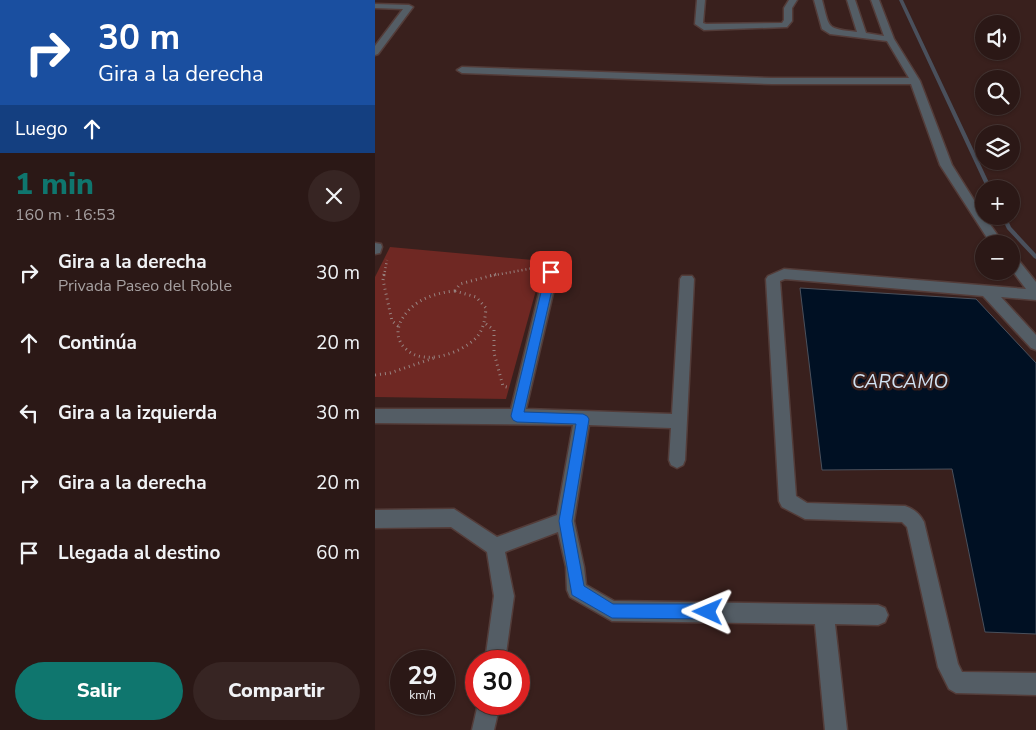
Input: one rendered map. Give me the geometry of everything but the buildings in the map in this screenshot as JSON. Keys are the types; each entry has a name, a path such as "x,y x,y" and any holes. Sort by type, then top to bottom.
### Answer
{"street":[{"path":"701,0 699,24 704,27 784,24 788,22 788,8 793,0"},
{"path":"818,0 825,27 830,31 890,39"},
{"path":"851,0 863,36"},
{"path":"875,0 890,39 915,81 946,165 991,235"},
{"path":"375,6 412,3"},
{"path":"375,52 412,3"},
{"path":"462,70 772,81 915,81"},
{"path":"517,416 551,272"},
{"path":"1020,272 1036,293"},
{"path":"1036,293 987,291 784,274 773,279 788,501 805,512 905,514 915,522 947,667 956,682 1036,684"},
{"path":"677,460 687,279"},
{"path":"987,291 1036,344"},
{"path":"375,416 517,416 678,421"},
{"path":"583,419 565,521 575,566 577,590 612,611 879,615"},
{"path":"375,519 454,518 495,547 505,596 497,650"},
{"path":"495,547 565,521"},
{"path":"824,613 836,730"},
{"path":"483,730 486,715"}],"path":[{"path":"376,249 389,253 383,280 392,321 398,326"},
{"path":"455,292 460,284 514,270 538,267 551,272"},
{"path":"375,375 443,356 465,347 478,336 486,324 486,308 482,302 466,293 443,292 419,301 406,313 398,326 399,342 411,353 431,357 443,356"},
{"path":"486,324 494,330 494,353 503,386 522,389"}],"shaded area":[{"path":"390,247 544,261 506,399 375,397 375,277"}],"water":[{"name":"CARCAMO","path":"800,288 976,299 1036,363 1036,634 985,632 952,469 822,470"}],"waterway":[{"path":"901,0 986,180"},
{"path":"1008,225 1036,257"}],"route":[{"path":"551,272 517,416 583,419 565,521 575,566 577,590 612,611 708,612"}]}
